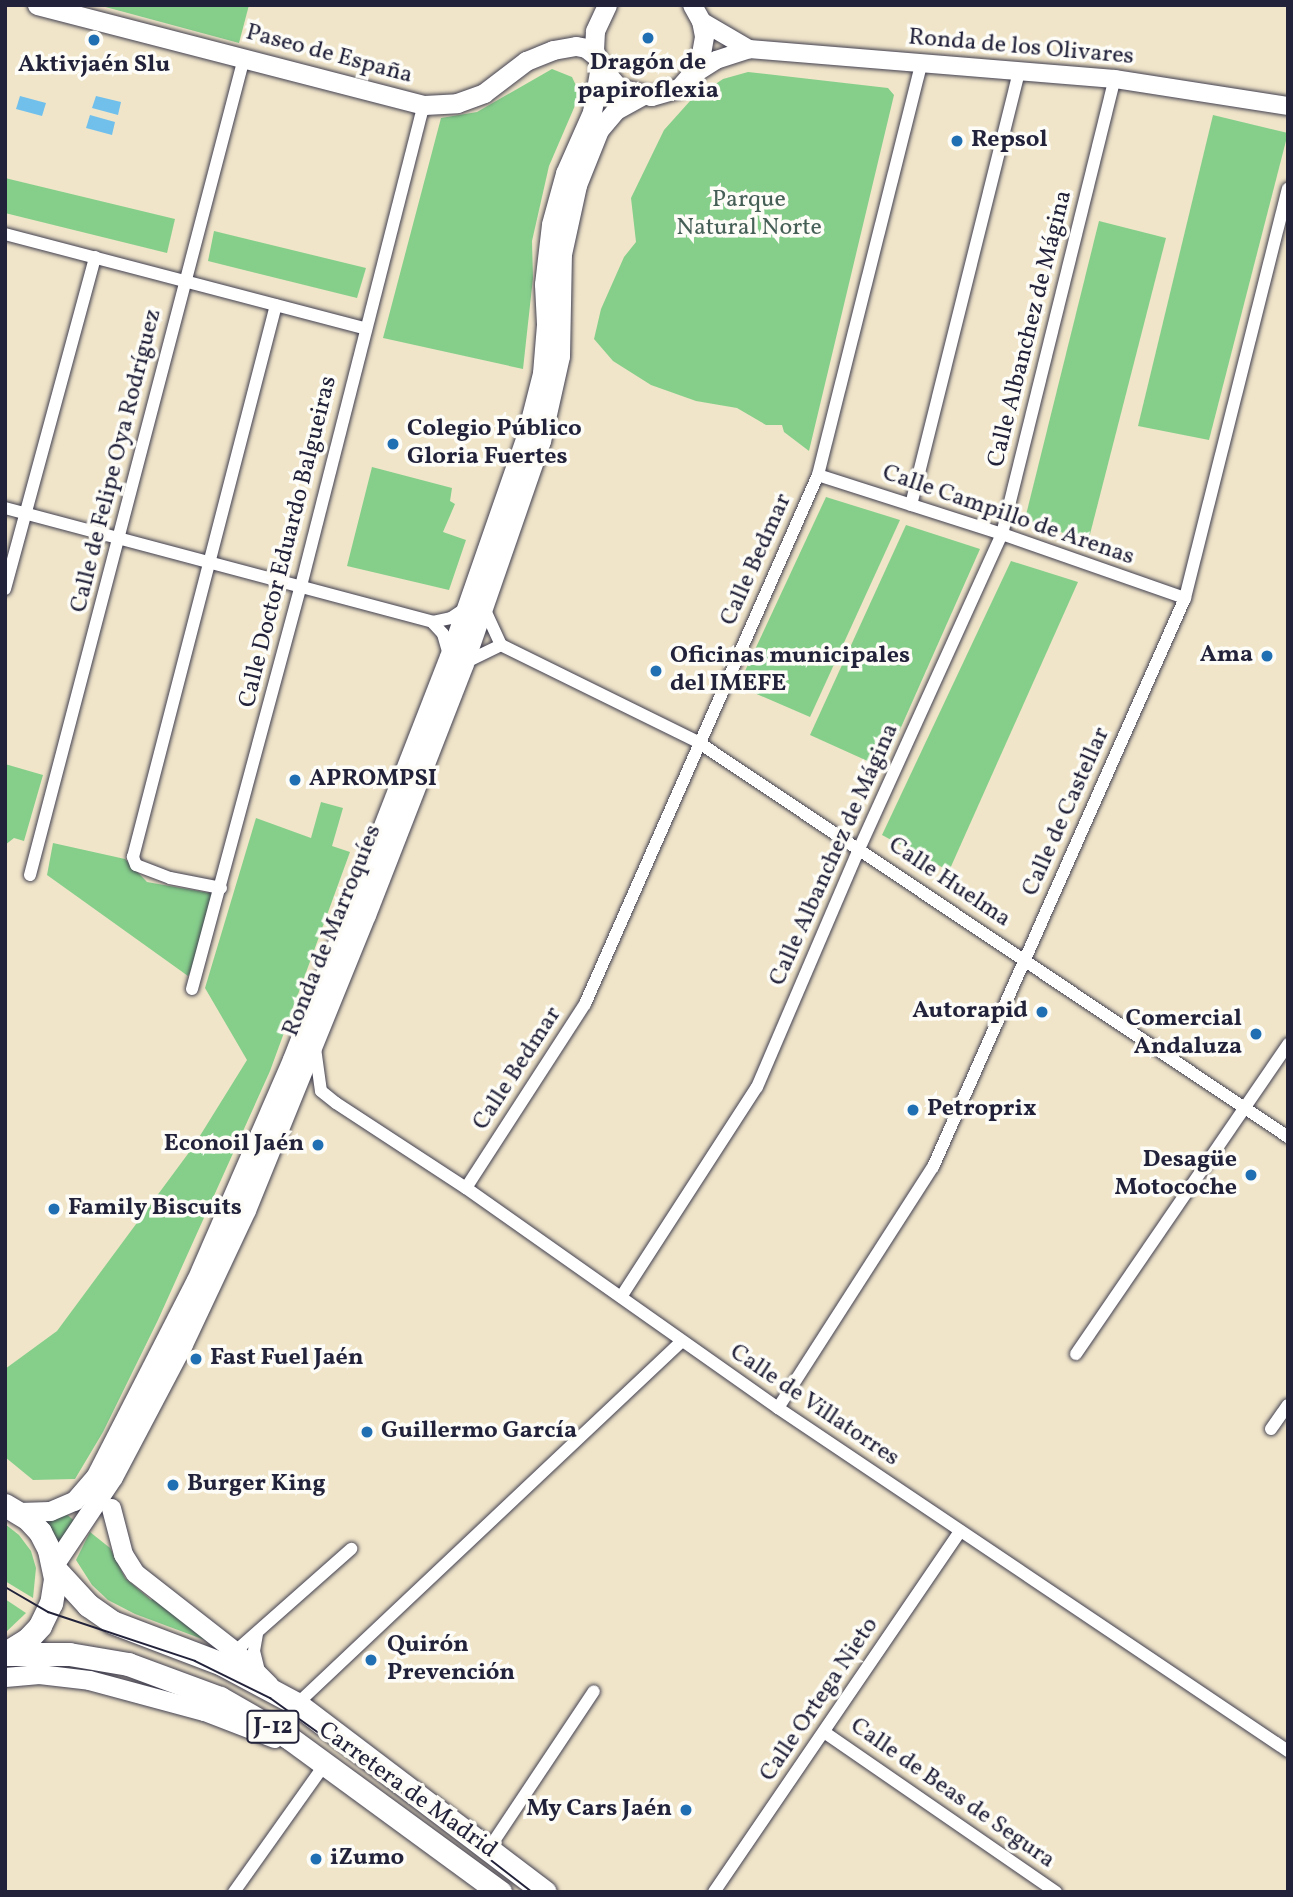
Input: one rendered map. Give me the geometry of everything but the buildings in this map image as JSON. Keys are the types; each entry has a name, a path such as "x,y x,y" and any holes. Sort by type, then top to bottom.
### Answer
{"highway":[{"path":"5,1654 28,1639 45,1619 54,1594 55,1567 40,1532 12,1508"},
{"name":"Carretera de Madrid","path":"55,1567 88,1605 112,1622 228,1657 297,1704 514,1866"},
{"name":"Carretera de Madrid","path":"5,1654 69,1654 128,1664 220,1698 253,1714 305,1750 500,1892"},
{"name":"J-12","path":"514,1866 545,1892"}],"main road":[{"name":"Paseo de España","path":"37,5 424,105 457,103 484,93 526,61 542,53 576,46 586,48 598,61"},
{"name":"Ronda de Marroquíes","path":"55,1567 113,1477 183,1344 246,1210 315,1042 457,660 535,407 546,324 544,284 551,225 565,173 592,112 598,61 595,31 607,5"},
{"path":"598,61 619,88 641,96 670,92 694,74 704,51 697,13"},
{"name":"Ronda de los Olivares","path":"697,13 749,49"},
{"name":"Ronda de los Olivares","path":"694,74 716,60 749,49 1115,79 1288,106"},
{"name":"Ronda de Marroquíes","path":"475,608 530,477 554,391 561,335 562,254 574,192 599,130 616,110 641,96"},
{"name":"Ronda de Marroquíes","path":"12,1508 50,1511 74,1501 83,1493 95,1477 165,1345 255,1147 457,660"},
{"path":"113,1477 111,1508 123,1554 135,1573 228,1657"},
{"path":"5,1677 66,1675 114,1686 204,1711 305,1750"}],"street":[{"name":"Calle de Felipe Oya Rodríguez","path":"30,875 244,58"},
{"name":"Calle Bedmar","path":"466,1188 585,1004 698,742 818,475 922,62"},
{"path":"911,505 1019,71"},
{"name":"Calle Albanchez de Mágina","path":"621,1297 757,1087 859,849 1002,534 1115,79"},
{"name":"Calle Doctor Eduardo Balgueiras","path":"192,989 301,586 424,105"},
{"name":"Calle de Castellar","path":"778,1408 933,1167 1185,598 1288,189"},
{"path":"5,234 366,329"},
{"path":"5,589 95,257"},
{"path":"220,888 147,870 135,865 134,857 276,305"},
{"name":"Calle Campillo de Arenas","path":"818,475 1002,534 1185,598"},
{"path":"5,508 432,622 452,618 475,608 501,645 457,660 443,634 432,622"},
{"name":"Calle Huelma","path":"501,645 698,742 1288,1137"},
{"path":"290,1104 301,1092 321,1091 315,1042"},
{"path":"1076,1354 1288,1044"},
{"name":"Calle de Villatorres","path":"321,1091 466,1188 778,1408 1288,1751"},
{"path":"297,1704 682,1341"},
{"path":"1271,1429 1288,1405"},
{"name":"Calle Ortega Nieto","path":"714,1892 960,1531"},
{"path":"228,1657 351,1549"},
{"path":"257,1634 254,1651 267,1683"},
{"path":"490,1847 594,1691"},
{"name":"Calle de Beas de Segura","path":"824,1732 1056,1892"},
{"path":"234,1892 325,1764"},
{"path":"514,1866 556,1892"}],"green space":[{"path":"98,5 249,5 239,43"},
{"path":"552,69 572,77 580,94 549,166 532,241 533,278 523,369 383,338 441,118 477,112"},
{"name":"Parque Natural Norte","path":"748,72 888,88 894,95 809,451 784,432 782,425 766,425 737,408 696,401 651,385 613,361 594,339 601,309 624,257 636,242 631,198 664,130 690,101 723,79"},
{"path":"1213,115 1288,133 1209,440 1138,426"},
{"path":"5,178 175,219 167,253 5,213"},
{"path":"1099,221 1166,238 1088,542 1025,519"},
{"path":"214,231 366,268 357,298 208,261"},
{"path":"372,467 452,488 450,501 455,504 443,532 466,540 449,590 347,566"},
{"path":"826,497 900,520 810,717 738,686"},
{"path":"906,525 980,549 883,768 810,735"},
{"path":"1011,561 1078,582 949,871 882,835"},
{"path":"5,764 43,775 24,841 14,838 5,845"},
{"path":"321,802 343,808 332,846 350,852 270,1071 158,1320 103,1432 75,1479 33,1480 5,1457 5,1369 57,1331 193,1147 247,1060 205,988 256,818 311,838"},
{"path":"53,843 125,859 147,882 215,894 198,955 188,976 47,875"},
{"path":"65,1513 77,1523 60,1548 40,1518"},
{"path":"5,1524 19,1535 31,1551 36,1568 33,1598 5,1581"},
{"path":"90,1532 110,1548 125,1578 151,1600 155,1597 221,1646 135,1614 108,1600 92,1585 76,1560"},
{"path":"5,1599 26,1613 5,1633"}],"water":[{"path":"20,96 46,103 42,116 16,109"},
{"path":"96,96 121,102 118,115 92,108"},
{"path":"90,115 115,122 112,135 86,128"}],"tram line":[{"path":"5,1587 48,1612 195,1661 270,1698 430,1813 532,1892"}],"place":[{"name":"Dragón de papiroflexia","path":"648,38"},
{"name":"Aktivjaén Slu","path":"94,40"},
{"name":"Repsol","path":"957,141"},
{"name":"Colegio Público Gloria Fuertes","path":"393,444"},
{"name":"Ama","path":"1267,656"},
{"name":"Oficinas municipales del IMEFE","path":"656,671"},
{"name":"APROMPSI","path":"295,780"},
{"name":"Autorapid","path":"1042,1012"},
{"name":"Comercial Andaluza","path":"1256,1034"},
{"name":"Petroprix","path":"913,1110"},
{"name":"Econoil Jaén","path":"318,1145"},
{"name":"Desagüe Motocoche","path":"1251,1175"},
{"name":"Family Biscuits","path":"54,1209"},
{"name":"Fast Fuel Jaén","path":"196,1359"},
{"name":"Guillermo García","path":"367,1432"},
{"name":"Burger King","path":"173,1485"},
{"name":"Quirón Prevención","path":"371,1660"},
{"name":"My Cars Jaén","path":"686,1810"},
{"name":"iZumo","path":"316,1859"}]}
